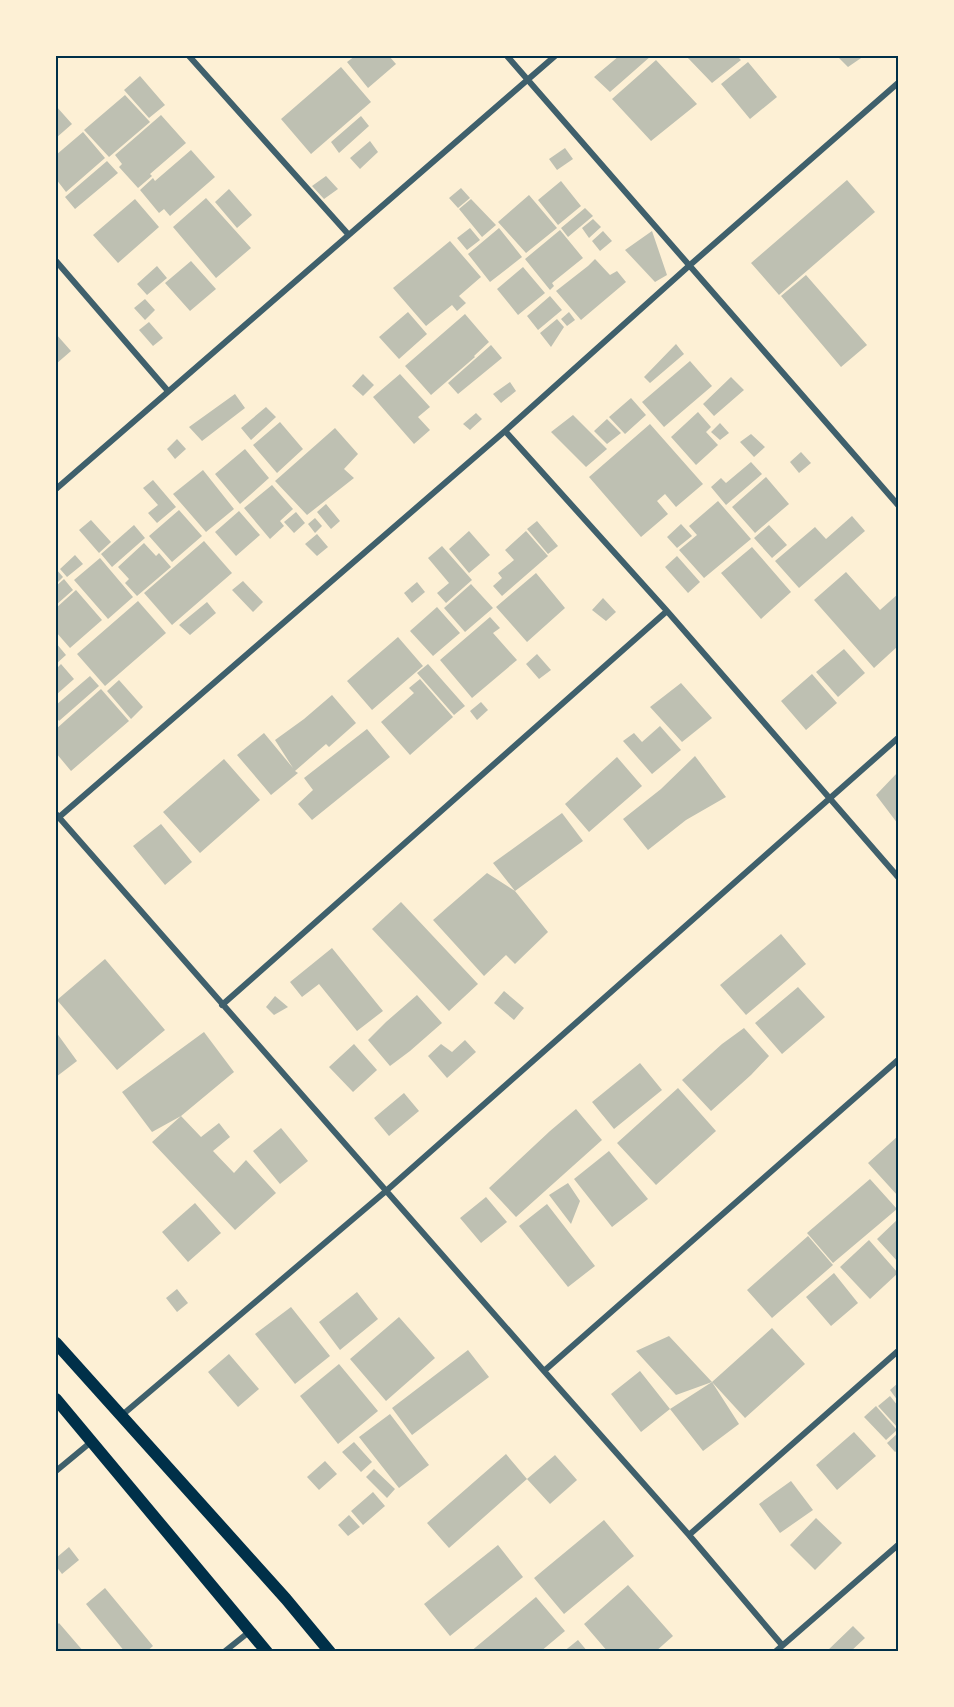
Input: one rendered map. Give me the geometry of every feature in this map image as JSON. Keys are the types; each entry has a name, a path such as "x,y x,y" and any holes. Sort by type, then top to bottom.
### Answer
{"main road":[{"path":"56,1343 286,1599 330,1652"},
{"path":"56,1399 267,1652"}],"street":[{"path":"189,56 348,234"},
{"path":"507,56 898,505"},
{"path":"56,489 555,56"},
{"path":"782,1645 689,1535 57,816 505,431 898,83"},
{"path":"56,261 168,391"},
{"path":"505,431 667,611 898,877"},
{"path":"222,1005 667,611"},
{"path":"121,1416 386,1191 898,738"},
{"path":"544,1371 898,1060"},
{"path":"689,1535 898,1351"},
{"path":"56,1471 91,1442"},
{"path":"775,1652 898,1545"},
{"path":"224,1652 250,1631"}],"building":[{"path":"355,56 389,56 396,64 368,88 347,62"},
{"path":"619,56 651,56 610,92 594,77"},
{"path":"686,56 737,56 741,60 712,83"},
{"path":"837,56 864,56 848,67"},
{"path":"656,60 697,104 651,141 612,99"},
{"path":"748,62 777,97 750,119 721,84"},
{"path":"341,67 371,102 311,154 281,119"},
{"path":"140,76 165,105 149,118 124,90"},
{"path":"125,95 150,122 109,157 84,130"},
{"path":"56,106 72,124 56,138"},
{"path":"161,115 186,143 150,174 152,176 138,188 119,167 122,164 115,155"},
{"path":"361,116 369,126 339,153 331,142"},
{"path":"83,132 105,158 66,192 56,179 56,155"},
{"path":"370,141 378,152 360,169 350,158"},
{"path":"565,148 573,159 557,170 549,159"},
{"path":"191,150 215,177 170,216 164,209 159,213 140,190 153,178 155,181"},
{"path":"107,161 118,173 75,209 65,197"},
{"path":"326,176 338,189 324,199 312,186"},
{"path":"847,180 875,212 779,295 751,263"},
{"path":"561,181 581,206 558,225 538,200"},
{"path":"461,188 470,198 458,208 449,198"},
{"path":"229,189 252,215 237,228 215,202"},
{"path":"529,195 557,228 526,253 498,222"},
{"path":"206,198 251,248 216,278 173,227"},
{"path":"135,199 159,227 118,263 93,235"},
{"path":"471,199 496,225 482,237 459,209"},
{"path":"585,208 593,216 568,237 561,228"},
{"path":"593,219 601,227 589,238 582,228"},
{"path":"470,228 480,240 467,250 457,238"},
{"path":"499,228 522,257 490,282 468,254"},
{"path":"560,230 583,258 552,283 554,286 550,290 525,259"},
{"path":"603,231 612,241 600,251 592,241"},
{"path":"652,231 667,275 655,282 625,250"},
{"path":"450,241 481,277 459,296 466,303 457,311 452,305 426,326 393,288"},
{"path":"595,259 610,275 617,271 626,282 581,320 556,291"},
{"path":"191,261 216,289 190,311 165,283"},
{"path":"157,266 167,278 147,295 137,284"},
{"path":"523,267 545,293 518,315 497,289"},
{"path":"806,275 867,345 841,367 781,296"},
{"path":"550,296 562,310 538,330 527,316"},
{"path":"145,299 155,310 145,320 134,308"},
{"path":"408,312 427,334 399,359 379,337"},
{"path":"569,312 575,320 567,326 561,319"},
{"path":"465,314 489,342 431,395 405,366"},
{"path":"557,319 564,327 551,347 540,333"},
{"path":"149,322 163,338 153,346 139,330"},
{"path":"56,334 71,351 56,364"},
{"path":"676,344 684,354 650,383 644,377"},
{"path":"491,345 502,358 458,394 448,383"},
{"path":"690,361 712,386 664,427 642,402"},
{"path":"363,374 374,385 363,396 352,386"},
{"path":"400,374 430,407 418,417 430,430 414,444 373,397"},
{"path":"731,377 744,390 714,416 703,404"},
{"path":"510,382 516,391 501,403 493,394"},
{"path":"235,394 245,408 202,441 189,427"},
{"path":"631,398 646,415 625,434 609,417"},
{"path":"266,407 276,417 251,440 241,428"},
{"path":"698,412 711,427 706,432 718,445 696,465 671,437"},
{"path":"476,413 482,419 470,430 463,424"},
{"path":"573,415 607,449 586,467 551,432"},
{"path":"607,419 621,433 607,444 594,431"},
{"path":"280,422 303,449 277,473 253,445"},
{"path":"720,423 729,433 720,440 711,432"},
{"path":"650,424 703,484 676,507 665,494 657,501 668,514 641,537 589,477"},
{"path":"335,428 358,454 344,469 354,478 307,515 275,481"},
{"path":"751,434 765,447 754,457 740,442"},
{"path":"177,439 186,449 175,459 167,449"},
{"path":"245,449 269,478 240,504 215,474"},
{"path":"801,452 811,463 799,473 790,462"},
{"path":"751,462 762,474 726,505 711,487 721,478 726,483"},
{"path":"203,470 234,509 206,532 173,494"},
{"path":"766,477 789,504 755,533 732,507"},
{"path":"153,480 176,507 157,523 148,513 158,505 143,488"},
{"path":"272,485 293,509 280,521 284,526 270,539 244,508"},
{"path":"718,501 751,539 704,578 679,550 697,535 689,526"},
{"path":"326,504 340,521 331,529 317,512"},
{"path":"179,510 202,536 172,562 149,536"},
{"path":"239,511 260,535 236,556 215,532"},
{"path":"296,512 305,523 294,533 284,522"},
{"path":"852,516 865,531 799,588 775,561 815,527 826,539"},
{"path":"315,518 322,526 315,533 308,524"},
{"path":"91,520 111,542 99,553 79,530"},
{"path":"537,521 558,546 548,554 527,529"},
{"path":"681,524 692,536 677,548 667,537"},
{"path":"134,525 145,538 112,567 101,554"},
{"path":"769,525 787,545 772,558 754,538"},
{"path":"469,531 490,555 469,573 449,549"},
{"path":"526,531 548,556 502,596 493,586 502,578 498,573 514,560 505,550"},
{"path":"317,534 328,547 317,556 305,544"},
{"path":"204,541 232,573 172,625 144,593"},
{"path":"144,543 156,556 159,553 171,567 137,596 125,583 129,579 118,567"},
{"path":"442,546 472,580 446,603 437,593 449,583 428,558"},
{"path":"752,547 791,592 761,619 721,573"},
{"path":"75,555 83,564 67,577 60,569"},
{"path":"677,556 700,582 688,593 665,567"},
{"path":"100,558 133,597 108,619 74,580"},
{"path":"56,569 63,577 56,584"},
{"path":"846,572 880,610 898,594 898,646 874,668 814,600"},
{"path":"536,573 565,608 527,642 496,607"},
{"path":"64,579 73,590 56,605 56,586"},
{"path":"243,581 263,602 253,612 232,590"},
{"path":"417,582 425,592 412,603 404,593"},
{"path":"471,584 493,608 465,632 444,608"},
{"path":"76,590 102,620 70,648 56,632 56,608"},
{"path":"603,598 616,612 606,621 592,610"},
{"path":"138,601 166,633 105,686 77,654"},
{"path":"207,602 216,613 190,635 179,625"},
{"path":"437,607 460,633 433,656 410,631"},
{"path":"490,617 500,628 493,633 517,660 472,698 440,660"},
{"path":"398,637 423,666 372,710 347,681"},
{"path":"56,643 66,655 56,664"},
{"path":"844,649 865,673 838,697 816,672"},
{"path":"537,654 551,670 539,679 526,664"},
{"path":"61,664 74,679 56,695 56,669"},
{"path":"428,664 465,706 454,715 417,673"},
{"path":"812,674 837,703 806,730 781,701"},
{"path":"90,676 99,686 59,721 56,717 56,705"},
{"path":"420,679 453,717 410,755 381,722 414,693 409,688"},
{"path":"119,680 143,707 131,719 107,691"},
{"path":"681,683 712,718 682,742 650,707"},
{"path":"101,689 129,721 71,771 56,753 56,729"},
{"path":"332,695 356,723 329,747 326,744 295,771 298,773 271,795 237,755 264,733 293,768 275,740"},
{"path":"481,702 488,710 477,720 470,711"},
{"path":"660,726 681,750 652,774 623,741 634,733 642,742"},
{"path":"367,729 390,757 312,820 298,804 313,790 304,778"},
{"path":"695,756 726,797 686,820 648,850 623,819 661,789"},
{"path":"617,757 642,786 589,832 565,804"},
{"path":"224,759 260,800 200,853 163,812"},
{"path":"898,772 898,824 876,795"},
{"path":"562,813 583,841 515,891 493,863"},
{"path":"161,824 192,862 165,885 133,846"},
{"path":"487,873 515,891 548,932 515,964 506,955 484,976 433,920"},
{"path":"401,902 478,984 449,1011 372,929"},
{"path":"781,934 806,964 746,1015 720,985"},
{"path":"332,948 383,1011 357,1031 319,984 302,997 290,982"},
{"path":"105,959 165,1030 117,1070 57,1000"},
{"path":"798,987 825,1017 782,1054 755,1023"},
{"path":"504,991 524,1008 514,1020 494,1003"},
{"path":"417,995 442,1023 390,1066 368,1040"},
{"path":"275,996 288,1007 274,1015 266,1007"},
{"path":"744,1028 769,1056 711,1111 682,1080 722,1044"},
{"path":"56,1032 77,1061 56,1077"},
{"path":"204,1032 234,1072 181,1116 152,1132 122,1092"},
{"path":"465,1040 476,1052 447,1078 428,1056 441,1044 452,1052"},
{"path":"354,1044 377,1070 353,1092 329,1067"},
{"path":"640,1063 662,1090 614,1129 592,1102"},
{"path":"678,1088 716,1131 656,1185 617,1143"},
{"path":"404,1093 419,1111 389,1136 374,1118"},
{"path":"576,1109 602,1140 516,1217 489,1188"},
{"path":"181,1116 201,1137 219,1123 230,1137 213,1151 234,1173 246,1160 276,1193 235,1230 152,1142"},
{"path":"281,1128 308,1161 280,1184 253,1151"},
{"path":"898,1136 898,1196 868,1163"},
{"path":"609,1151 648,1199 612,1227 574,1179"},
{"path":"870,1179 897,1209 833,1263 807,1233"},
{"path":"568,1183 580,1201 571,1224 549,1195"},
{"path":"486,1197 507,1222 481,1243 460,1218"},
{"path":"195,1203 221,1233 188,1262 162,1232"},
{"path":"547,1204 595,1266 568,1287 519,1226"},
{"path":"898,1219 898,1262 877,1239"},
{"path":"808,1236 833,1265 772,1318 747,1290"},
{"path":"869,1240 898,1273 870,1299 840,1267"},
{"path":"834,1273 858,1303 831,1326 806,1297"},
{"path":"177,1289 188,1303 177,1312 166,1298"},
{"path":"357,1292 378,1319 340,1350 319,1322"},
{"path":"291,1307 330,1356 295,1384 255,1334"},
{"path":"399,1317 435,1358 386,1401 350,1359"},
{"path":"772,1328 805,1364 745,1418 712,1382"},
{"path":"669,1336 712,1382 676,1395 636,1351"},
{"path":"468,1350 489,1377 412,1435 392,1408"},
{"path":"229,1354 259,1389 238,1407 208,1372"},
{"path":"339,1364 378,1411 338,1444 300,1396"},
{"path":"640,1371 670,1409 641,1432 611,1394"},
{"path":"712,1382 739,1424 703,1451 670,1409"},
{"path":"898,1383 898,1401 890,1390"},
{"path":"890,1396 898,1406 898,1428 878,1406"},
{"path":"876,1406 897,1430 886,1440 864,1417"},
{"path":"390,1414 429,1465 399,1488 359,1437"},
{"path":"854,1432 876,1456 837,1490 816,1465"},
{"path":"898,1433 898,1450 895,1452 887,1443"},
{"path":"354,1442 372,1462 361,1472 342,1452"},
{"path":"506,1454 527,1479 449,1548 427,1523"},
{"path":"555,1455 577,1480 550,1504 527,1479"},
{"path":"325,1461 337,1474 319,1490 307,1477"},
{"path":"374,1469 395,1489 387,1498 366,1477"},
{"path":"791,1481 813,1510 780,1533 759,1504"},
{"path":"373,1492 385,1506 363,1525 351,1511"},
{"path":"349,1515 360,1527 348,1536 338,1525"},
{"path":"816,1518 842,1543 815,1570 790,1545"},
{"path":"604,1520 634,1556 564,1614 534,1578"},
{"path":"498,1545 523,1577 450,1636 424,1604"},
{"path":"69,1547 79,1560 62,1574 56,1566 56,1558"},
{"path":"628,1585 673,1636 655,1652 608,1652 584,1624"},
{"path":"105,1588 153,1646 146,1652 125,1652 86,1604"},
{"path":"536,1597 565,1631 540,1652 470,1652"},
{"path":"59,1623 84,1652 56,1652 56,1626"},
{"path":"853,1626 865,1638 850,1652 826,1652"},
{"path":"578,1640 588,1652 563,1652"}]}
